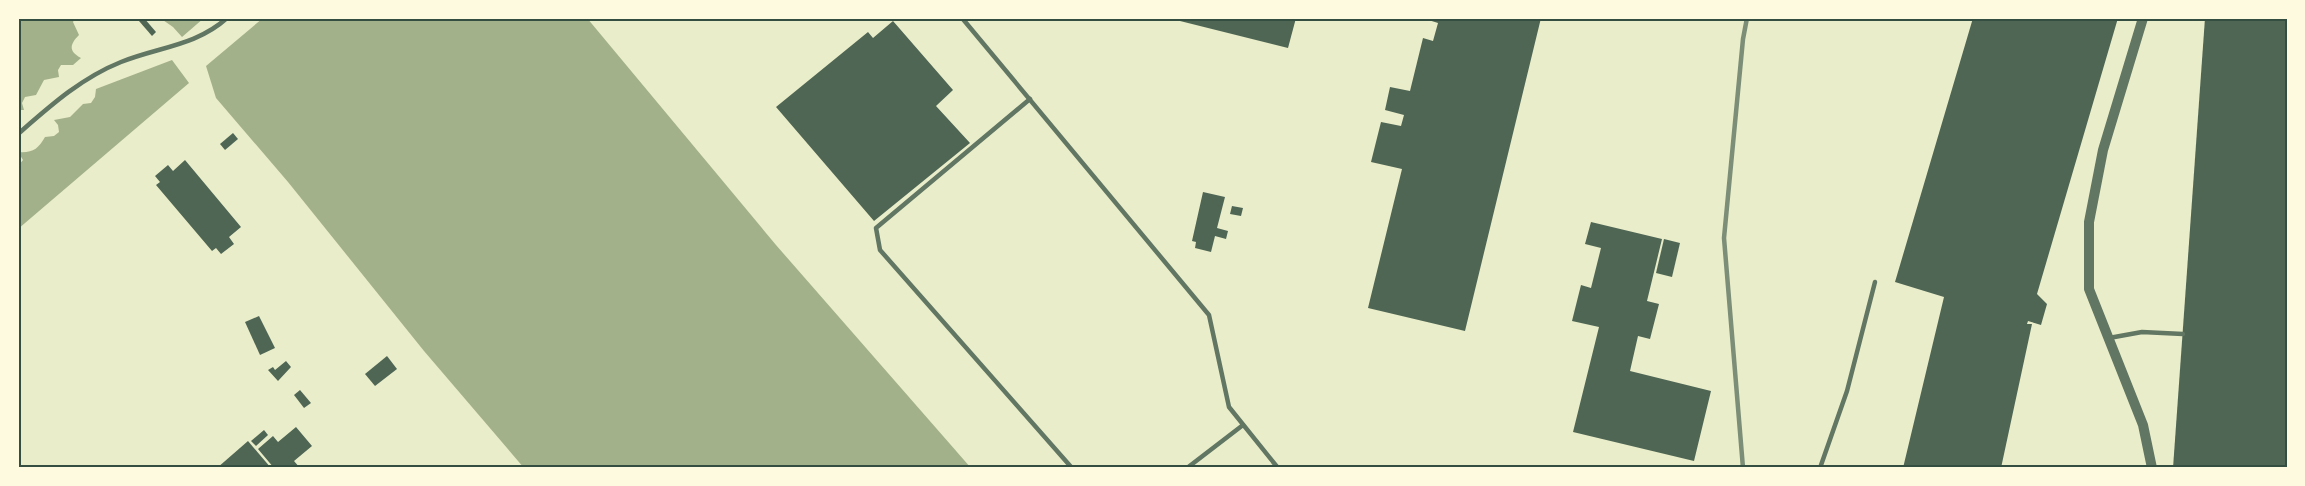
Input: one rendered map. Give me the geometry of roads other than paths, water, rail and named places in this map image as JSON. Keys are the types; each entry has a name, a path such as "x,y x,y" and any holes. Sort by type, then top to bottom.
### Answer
{"street":[{"path":"2143,18 2103,150 2089,222 2089,289 2144,425 2152,468"}],"lane":[{"path":"18,134 87,77 122,61 212,31 227,18"},
{"path":"962,18 1209,315 1228,407 1278,468"},
{"path":"1030,99 876,228 880,250 1072,468"},
{"path":"1820,468 1847,391 1875,282"},
{"path":"2109,338 2142,332 2183,334"},
{"path":"1187,468 1243,424"}],"railway":[{"path":"1743,468 1724,238 1747,18"}]}
